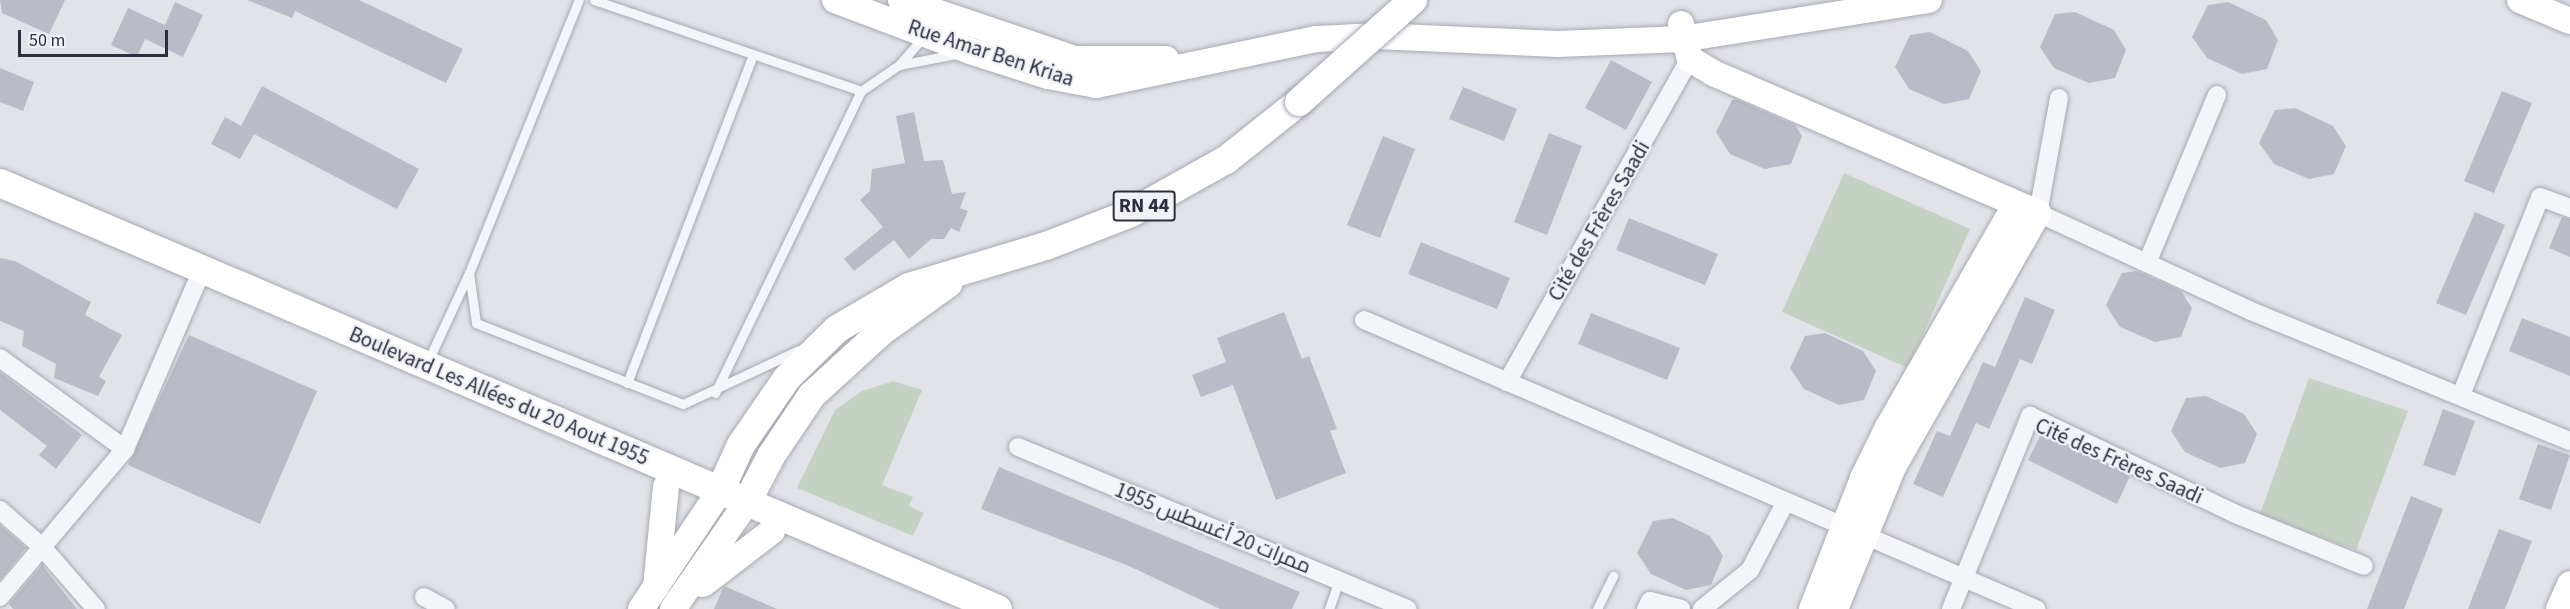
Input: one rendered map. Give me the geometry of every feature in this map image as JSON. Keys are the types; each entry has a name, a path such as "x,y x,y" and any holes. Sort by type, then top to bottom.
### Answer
{"main road":[{"name":"Rue Amar Ben Kriaa","path":"835,0 1075,59 1220,57"},
{"name":"Rue Amar Ben Kriaa","path":"901,0 970,51 1048,76 1096,84 1176,71 1220,57 1316,39 1364,37 1511,41 1684,40"},
{"name":"RN 44","path":"968,270 1074,236 1163,197 1237,152 1299,102 1413,0"},
{"path":"1684,40 1834,0"},
{"path":"1684,40 1929,0"},
{"path":"2520,0 2570,21"},
{"path":"1684,40 2027,208 1909,435 1812,609"},
{"name":"Boulevard Les Allées du 20 Aout 1955","path":"0,183 694,479 716,498"},
{"name":"Boulevard Les Allées du 20 Aout 1955","path":"0,201 666,486 716,498 743,509 956,609"},
{"path":"694,479 716,476 787,378 837,329 909,287 968,270"},
{"path":"661,605 743,509 771,456 812,395 841,365 968,270"},
{"path":"661,605 741,444"},
{"path":"661,605 780,525 772,504 771,456"},
{"path":"661,605 666,486"},
{"name":"Boulevard Les Allées du 20 Aout 1955","path":"780,525 998,609"},
{"path":"1835,609 1854,533"},
{"path":"2559,609 2570,584"}],"street":[{"name":"Cité des Frères Saadi","path":"1507,382 1684,40"},
{"path":"2147,263 2217,95"},
{"path":"2059,98 2027,208 2251,311 2570,441"},
{"path":"2460,395 2541,197 2570,208"},
{"path":"0,597 125,449 196,284"},
{"path":"1365,321 1854,533 2036,609"},
{"path":"0,358 125,449"},
{"name":"Cité des Frères Saadi","path":"1951,609 2030,416 2233,513 2364,566"},
{"name":"ممرات 20 أغسطس 1955","path":"1018,447 1339,579 1386,604 1408,609"},
{"path":"1702,609 1750,570 1785,503"},
{"path":"0,510 42,547 96,609"},
{"path":"424,597 446,609"},
{"path":"1646,609 1650,601 1681,609"}],"lane":[{"path":"426,365 469,273 579,0"},
{"path":"594,0 861,91"},
{"path":"715,393 861,91 900,65 931,23"},
{"path":"900,65 970,51"},
{"path":"627,383 753,54"},
{"path":"469,273 476,323 683,405 715,393 837,329"},
{"path":"1597,609 1613,576"},
{"path":"1329,609 1339,579"}],"green space":[{"path":"1844,173 1970,229 1908,368 1782,312"},
{"path":"2309,378 2408,411 2356,550 2260,514"},
{"path":"893,381 922,390 882,485 913,497 909,506 924,513 913,536 797,488 835,410 862,391"}],"building":[{"path":"0,0 65,0 49,34 2,13"},
{"path":"247,0 359,0 463,49 446,83 295,11 292,18"},
{"path":"175,2 203,15 183,57 145,39 137,57 111,45 128,8 165,25"},
{"path":"2228,2 2266,20 2278,40 2267,69 2242,74 2207,58 2192,37 2208,5"},
{"path":"2075,12 2114,30 2126,50 2115,78 2089,83 2054,68 2040,47 2055,14"},
{"path":"1930,32 1968,51 1981,71 1969,99 1944,104 1909,89 1895,67 1910,35"},
{"path":"1611,60 1652,82 1626,130 1585,108"},
{"path":"0,68 34,82 23,111 0,102"},
{"path":"262,86 419,169 397,209 254,134 240,159 211,144 225,117 241,126"},
{"path":"1463,87 1517,109 1504,141 1449,119"},
{"path":"2502,91 2532,103 2494,193 2464,181"},
{"path":"1736,99 1795,125 1802,136 1791,164 1765,169 1730,154 1716,132 1732,100"},
{"path":"2295,108 2333,126 2346,146 2334,174 2309,179 2274,164 2259,143 2275,110"},
{"path":"914,112 924,161 943,160 952,194 966,192 960,208 968,211 959,232 951,228 944,239 931,239 909,259 894,240 854,271 844,259 883,227 860,200 870,191 872,169 905,163 896,116"},
{"path":"1549,133 1582,146 1547,235 1514,222"},
{"path":"1383,136 1415,149 1380,238 1347,225"},
{"path":"2475,212 2505,225 2466,315 2436,303"},
{"path":"2562,217 2570,219 2570,257 2549,248"},
{"path":"1629,218 1718,254 1705,285 1616,250"},
{"path":"1421,242 1510,278 1497,309 1408,274"},
{"path":"0,258 15,261 91,302 85,315 122,335 99,377 106,381 98,396 54,378 56,364 22,346 24,331 0,321"},
{"path":"2137,271 2181,291 2192,308 2181,337 2155,342 2120,327 2106,305 2122,273"},
{"path":"2025,297 2055,310 2032,364 2020,359 1989,429 1976,423 1943,497 1913,484 1937,431 1950,436 1983,362 1995,367"},
{"path":"1284,312 1302,359 1309,356 1337,429 1330,431 1346,473 1276,500 1233,385 1201,397 1192,375 1226,362 1217,338"},
{"path":"1591,313 1680,348 1667,380 1578,344"},
{"path":"2522,318 2570,337 2570,376 2509,351"},
{"path":"1825,333 1863,351 1876,371 1864,400 1839,405 1804,389 1790,368 1805,336"},
{"path":"189,335 317,391 260,524 128,465"},
{"path":"0,372 82,435 56,469 39,455 47,446 0,410"},
{"path":"2206,396 2244,414 2257,434 2245,463 2220,468 2185,452 2171,431 2186,398"},
{"path":"2443,409 2475,421 2455,476 2423,465"},
{"path":"2041,434 2130,476 2117,504 2028,460"},
{"path":"2538,444 2570,455 2551,510 2519,499"},
{"path":"999,467 1300,592 1292,609 1220,609 1129,566 981,509"},
{"path":"2411,496 2443,509 2404,609 2367,609"},
{"path":"1673,518 1710,536 1723,556 1711,585 1686,590 1651,574 1637,553 1653,521"},
{"path":"0,525 26,548 0,580"},
{"path":"2499,529 2532,541 2505,609 2468,609"},
{"path":"42,565 77,609 13,609 9,604"},
{"path":"724,586 777,609 714,609"}]}
